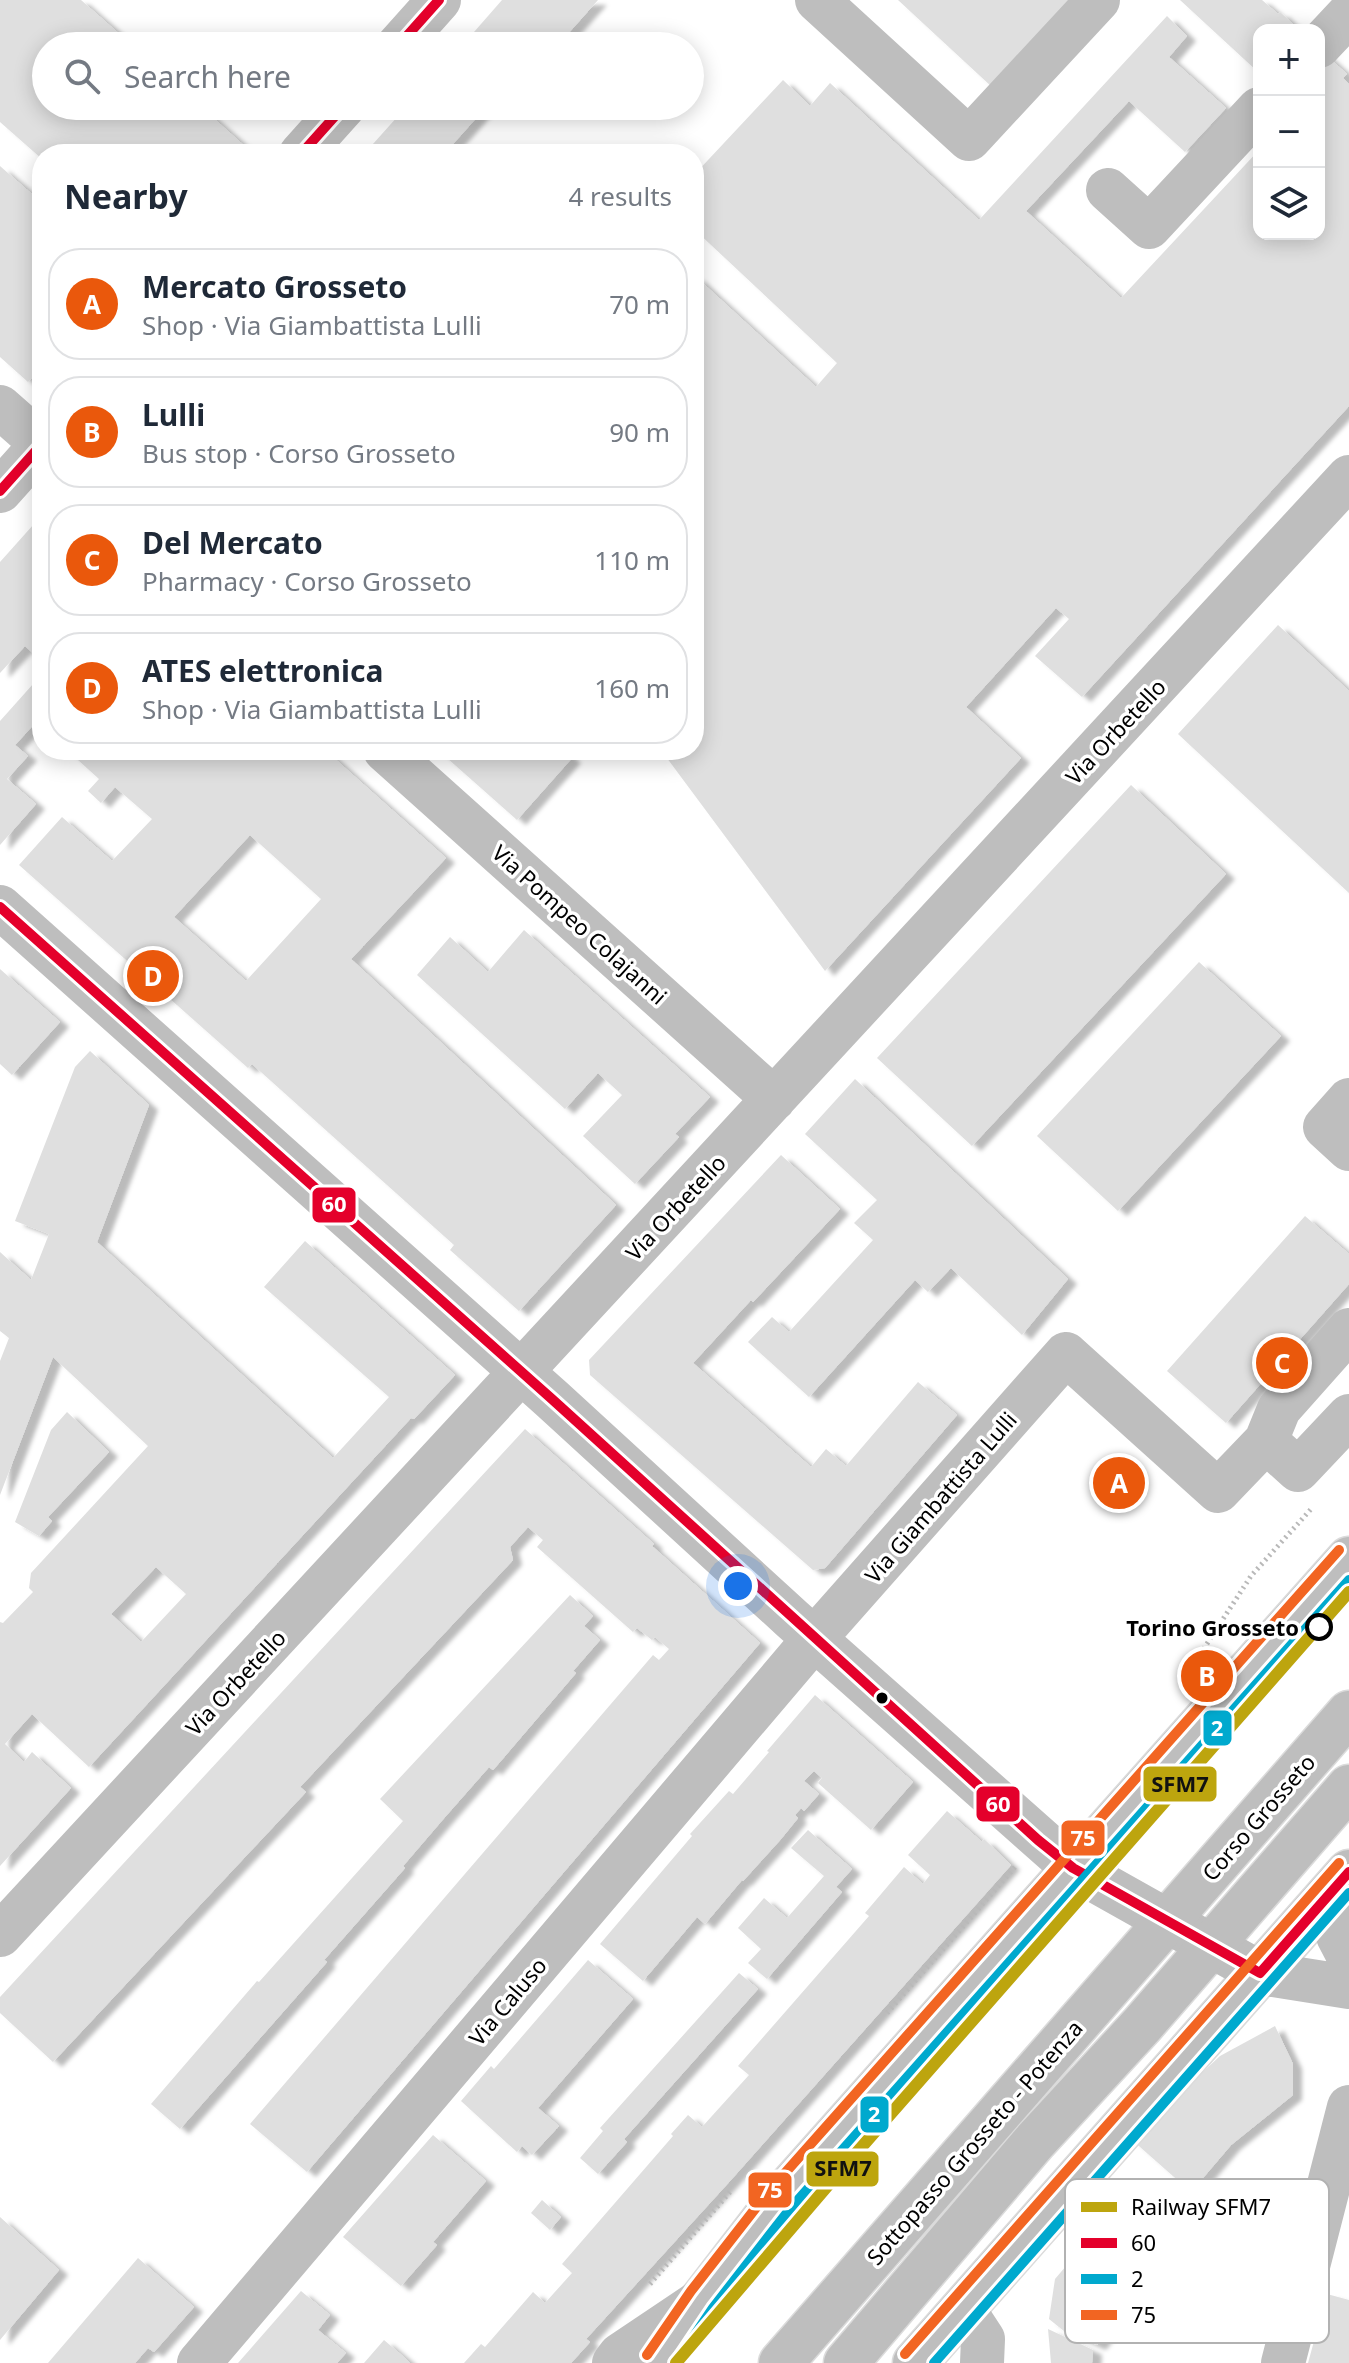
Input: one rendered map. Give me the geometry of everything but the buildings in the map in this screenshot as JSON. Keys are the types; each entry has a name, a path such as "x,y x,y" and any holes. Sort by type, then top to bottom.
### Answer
{"street":[{"path":"410,32 439,0"},
{"path":"817,0 969,139 1098,0"},
{"path":"1108,190 1149,227 1253,115"},
{"path":"310,144 331,120"},
{"path":"0,407 32,435"},
{"path":"0,491 32,455"},
{"name":"Via Orbetello","path":"0,1935 1349,477"},
{"name":"Via Pompeo Colajanni","path":"396,760 774,1099"},
{"path":"0,907 1073,1868 1260,1973 1349,1987"},
{"path":"1349,1100 1325,1127 1349,1149"},
{"path":"1349,1330 1279,1409 1266,1441 1298,1470 1349,1416"},
{"name":"Via Giambattista Lulli","path":"814,1639 1066,1354 1218,1491 1266,1441"},
{"path":"659,2363 702,2300 779,2200 1349,1559"},
{"name":"Via Caluso","path":"199,2363 814,1639"},
{"name":"Corso Grosseto","path":"1167,1921 1349,1713"},
{"path":"1211,1945 1349,1787"},
{"path":"1337,1885 1338,1936 1349,1957"},
{"path":"1079,2179 1337,1885"},
{"name":"Sottopasso Grosseto - Potenza","path":"781,2363 1167,1921"},
{"name":"Sottopasso Grosseto - Potenza","path":"846,2363 1035,2141 1211,1945"},
{"path":"1329,2185 1349,2107"},
{"path":"915,2363 1065,2195"},
{"path":"614,2363 620,2355 702,2300"},
{"path":"964,2310 983,2339 982,2363"},
{"path":"1283,2363 1288,2343"}],"path":[{"path":"1181,1685 1251,1576 1313,1507"}],"rail line":[{"name":"SFM7","path":"676,2363 1349,1592"}],"transit line":[{"name":"60","path":"410,32 439,0"},
{"name":"60","path":"310,144 331,120"},
{"name":"60","path":"0,491 32,455"},
{"name":"60","path":"0,907 553,1400 1038,1840 1073,1868 1260,1973 1349,1872"},
{"name":"75","path":"647,2355 691,2291 769,2191 1339,1550"},
{"name":"2","path":"676,2363 713,2308 790,2209 1349,1580"},
{"name":"75","path":"905,2354 1339,1863"},
{"name":"2","path":"1096,2179 1349,1893"},
{"name":"2","path":"934,2363 1065,2215"}],"place":[{"name":"ATES elettronica","path":"153,976"},
{"name":"Del Mercato","path":"1282,1363"},
{"name":"Mercato Grosseto","path":"1119,1483"},
{"name":"Torino Grosseto","path":"1319,1627"},
{"name":"Lulli","path":"1207,1676"}]}
